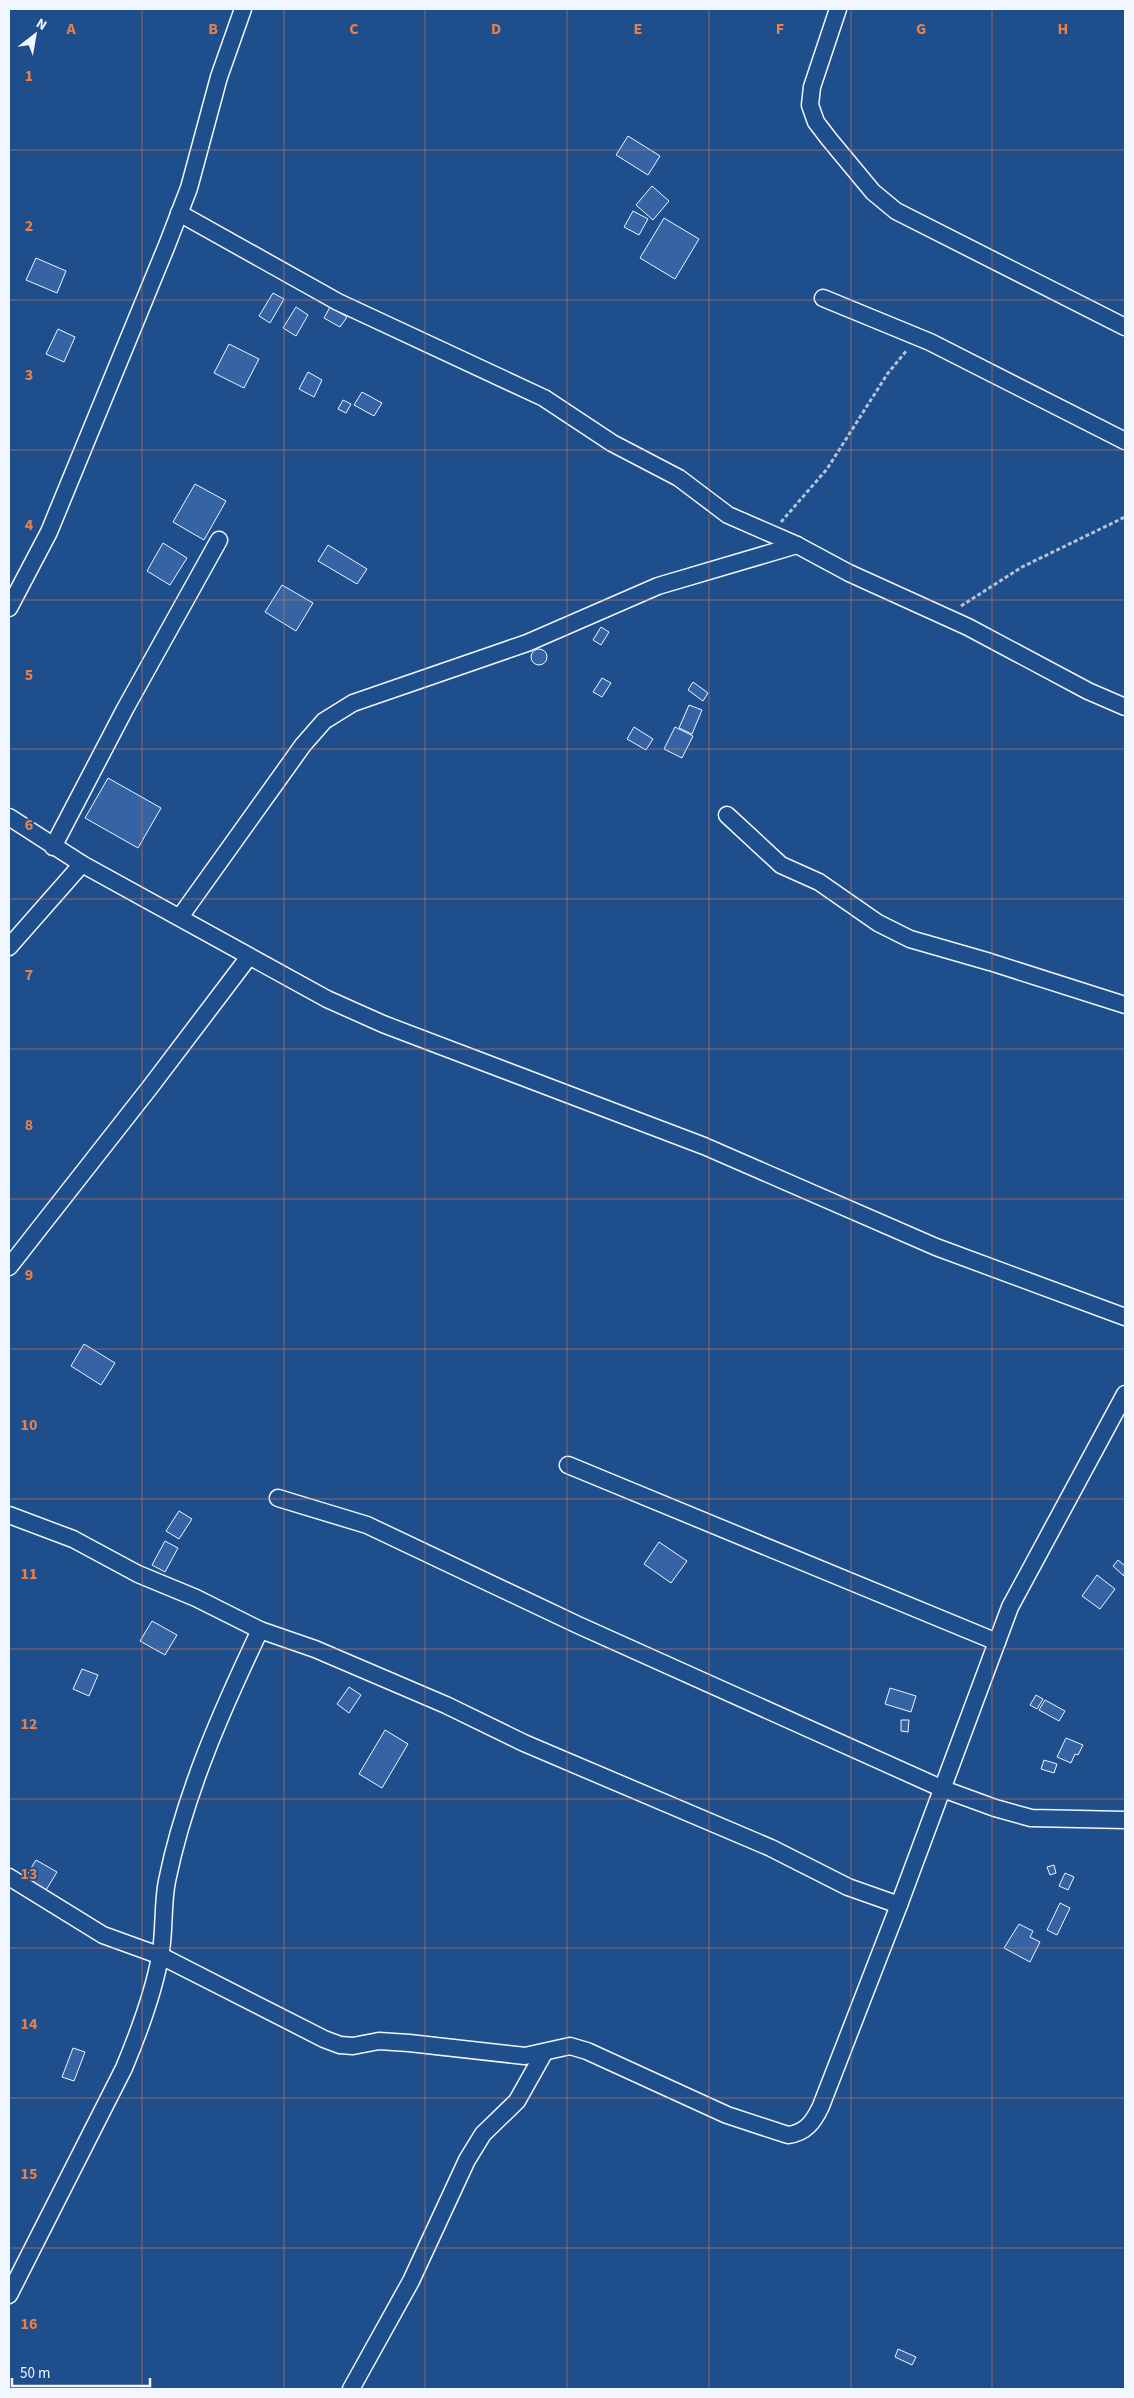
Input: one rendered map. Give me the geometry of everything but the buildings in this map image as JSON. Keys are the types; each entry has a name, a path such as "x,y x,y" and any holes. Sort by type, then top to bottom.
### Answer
{"street":[{"path":"9,608 49,532 189,188 222,68 243,9"},
{"path":"838,9 812,87 810,105 821,128 873,192 896,211 1125,327"},
{"path":"179,213 338,302 544,398 612,443 679,478 728,515 797,545 849,573 944,616 1088,691 1125,707"},
{"path":"823,298 920,338 1125,441"},
{"path":"54,848 125,709 219,540"},
{"path":"180,917 303,745 324,720 353,703 527,643 658,586 797,545"},
{"path":"727,814 781,865 819,882 878,923 910,939 1125,1005"},
{"path":"9,817 54,848 180,917 248,958 327,999 384,1024 704,1146 936,1246 1125,1317"},
{"path":"9,947 82,864"},
{"path":"9,1266 151,1086 248,958"},
{"path":"9,1877 103,1935 161,1956 324,2039 340,2045 353,2046 379,2041 410,2042 525,2056 570,2046 586,2051 727,2115 788,2135 798,2134 809,2126 821,2106 900,1905 1010,1607 1125,1394"},
{"path":"568,1465 997,1642"},
{"path":"278,1498 367,1525 578,1625 943,1788 995,1808 1032,1818 1125,1820"},
{"path":"9,1515 73,1539 138,1574 196,1598 260,1630 316,1649 446,1705 524,1743 771,1848 848,1887 900,1905"},
{"path":"9,2295 124,2068 138,2034 161,1956 166,1883 186,1806 210,1741 260,1630"},
{"path":"350,2389 411,2281 467,2160 483,2134 517,2101 544,2053"}],"path":[{"path":"771,533 828,469 888,373 898,359 920,338"},
{"path":"944,616 1022,567 1125,517"}]}
